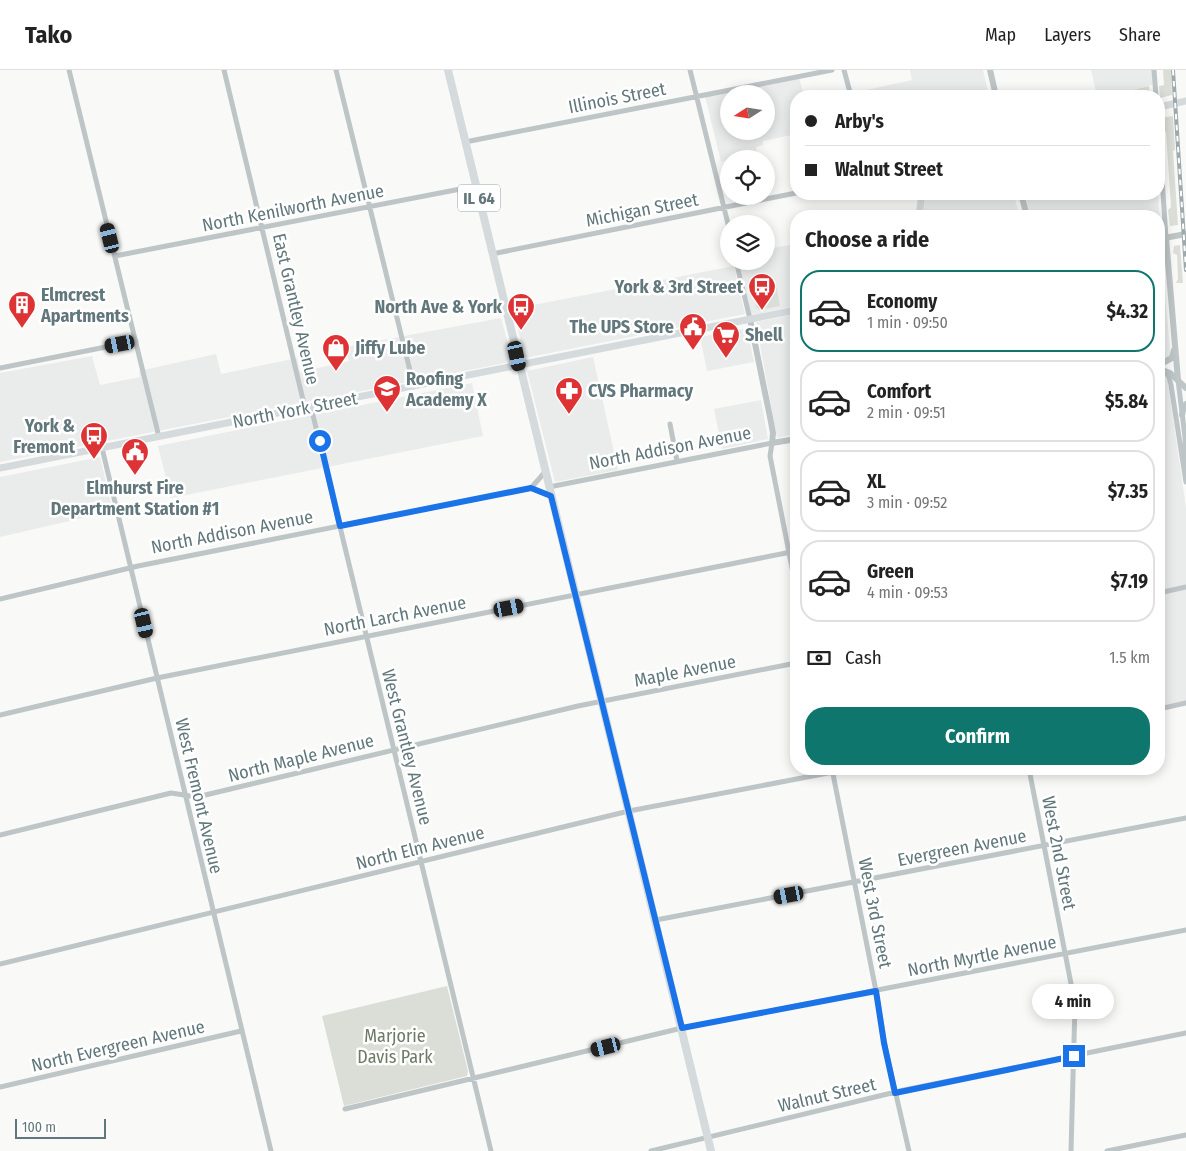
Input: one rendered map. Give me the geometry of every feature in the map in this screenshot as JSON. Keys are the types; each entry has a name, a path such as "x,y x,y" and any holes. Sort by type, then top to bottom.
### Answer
{"main road":[{"name":"IL 64","path":"448,70 711,1151"},
{"path":"1165,106 1186,101"},
{"name":"North York Street","path":"0,468 790,311"}],"street":[{"path":"69,70 159,437"},
{"name":"East Grantley Avenue","path":"224,70 308,408"},
{"path":"336,70 414,387"},
{"path":"690,70 726,215"},
{"name":"Illinois Street","path":"465,142 832,70"},
{"path":"844,70 849,90"},
{"path":"990,70 995,90"},
{"path":"1154,70 1156,90"},
{"name":"North Kenilworth Avenue","path":"115,256 476,186"},
{"name":"Michigan Street","path":"492,254 790,194"},
{"path":"1165,238 1186,234"},
{"path":"1165,264 1182,415 1186,476"},
{"path":"738,270 773,433 770,456 790,557"},
{"path":"0,368 136,341"},
{"path":"1165,364 1172,358 1175,349"},
{"path":"1165,370 1186,388"},
{"path":"1165,373 1169,377 1171,385 1186,482"},
{"path":"1182,415 1182,410 1186,404"},
{"name":"West Grantley Avenue","path":"308,408 340,526 491,1151"},
{"path":"670,424 677,461"},
{"name":"North Addison Avenue","path":"549,487 790,439"},
{"name":"West Fremont Avenue","path":"102,448 271,1151"},
{"path":"545,472 531,488 551,496"},
{"name":"North Addison Avenue","path":"0,599 130,568 531,488"},
{"name":"North Larch Avenue","path":"0,714 157,678 789,552"},
{"path":"1165,592 1186,587"},
{"name":"Maple Avenue","path":"578,706 790,664"},
{"path":"1165,708 1186,703"},
{"name":"North Maple Avenue","path":"0,835 171,794 197,797 578,706"},
{"name":"North Elm Avenue","path":"0,964 629,811 807,775"},
{"name":"West 3rd Street","path":"833,775 876,991 884,1043 909,1151"},
{"name":"West 2nd Street","path":"1030,775 1075,1004 1071,1151"},
{"name":"Evergreen Avenue","path":"656,920 1186,818"},
{"name":"North Myrtle Avenue","path":"346,1109 473,1080 682,1028 1186,930"},
{"name":"North Evergreen Avenue","path":"0,1087 241,1031"},
{"name":"Walnut Street","path":"651,1151 895,1093 1186,1033"},
{"path":"1107,1151 1186,1135"}],"shaded area":[{"path":"910,70 983,70 988,90 867,90 912,80"},
{"path":"1091,70 1154,70 1155,84 1131,90 1096,90"},
{"path":"799,77 802,90 790,90 790,135 775,138 775,85 759,85"},
{"path":"720,93 720,140 768,140 763,141 763,145 756,147 757,150 720,150 720,158 705,96"},
{"path":"925,200 1015,200 1018,210 924,210"},
{"path":"1026,200 1158,200 1159,210 1029,210"},
{"path":"790,245 790,307 751,315 741,270 775,270 775,248"},
{"path":"720,269 735,270 745,314 525,358 513,309"},
{"path":"1165,295 1171,359 1165,360"},
{"path":"790,315 790,435 777,438 756,322"},
{"path":"501,318 511,355 505,363 0,462 0,373 92,356 100,385 140,377 139,371 216,354 221,374 297,358 300,372 349,361 345,347"},
{"path":"747,328 754,362 707,371 700,337"},
{"path":"593,357 618,470 555,482 527,371"},
{"path":"1165,376 1168,382 1186,508 1186,701 1165,705"},
{"path":"472,383 483,436 171,498 158,446"},
{"path":"761,400 768,439 722,449 714,409"},
{"path":"100,457 113,511 0,537 0,477"}],"green space":[{"path":"1163,70 1171,70 1172,95 1165,97 1165,90 1159,90 1159,86 1164,85"},
{"path":"1149,86 1149,90 1132,90"},
{"path":"1173,116 1175,150 1173,151 1178,225 1170,226 1168,210 1171,207 1165,117"},
{"path":"1180,245 1183,283 1176,283 1178,279 1177,255 1173,253 1174,246"},
{"path":"776,284 780,306 760,310 756,307 753,290"},
{"name":"Marjorie Davis Park","path":"447,986 468,1071 467,1076 344,1106 322,1016"}],"railway":[{"path":"1173,70 1186,270"}],"place":[{"name":"York & 3rd Street","path":"762,311"},
{"name":"Elmcrest Apartments","path":"22,329"},
{"name":"North Ave & York","path":"521,331"},
{"name":"The UPS Store","path":"693,351"},
{"name":"Shell","path":"726,359"},
{"name":"Jiffy Lube","path":"336,372"},
{"name":"Roofing Academy X","path":"387,413"},
{"name":"CVS Pharmacy","path":"569,415"},
{"name":"York & Fremont","path":"94,460"},
{"name":"Elmhurst Fire Department Station #1","path":"135,476"}],"route":[{"path":"320,441 340,526 531,488 551,496 682,1028 876,991 884,1043 895,1093 1074,1056"}]}
